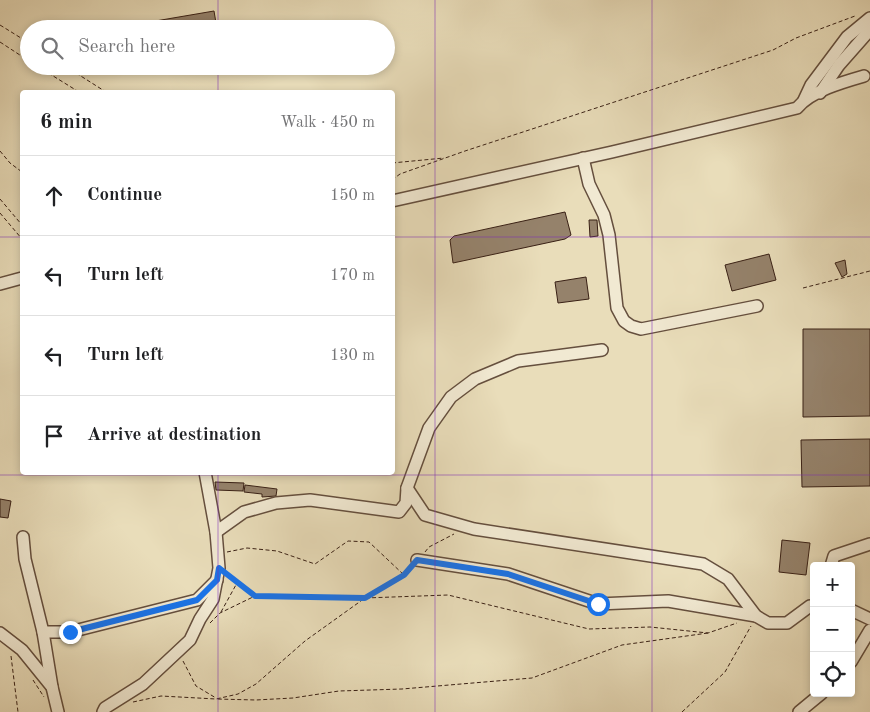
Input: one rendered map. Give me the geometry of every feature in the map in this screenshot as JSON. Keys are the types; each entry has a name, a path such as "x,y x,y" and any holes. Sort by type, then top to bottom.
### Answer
{"street":[{"path":"395,200 797,108 804,100 811,85 865,16"},
{"path":"820,93 838,65 870,30"},
{"path":"804,100 843,82 867,77"},
{"path":"837,93 867,77"},
{"path":"583,158 590,184 608,228 618,308 624,321 631,326 641,329 757,306"},
{"path":"0,284 20,279"},
{"path":"216,532 244,512 276,503 310,500 399,512 406,503 407,488 429,428 451,397 475,379 518,361 602,350"},
{"path":"103,712 105,708 143,684 190,640 200,619 213,599 218,574 218,554 206,475"},
{"path":"407,488 425,515 468,527 703,564 728,579 756,616"},
{"path":"23,537 25,559 43,632 58,712"},
{"path":"832,562 834,556 870,544"},
{"path":"417,560 508,574 598,604 668,601 756,616 768,623 787,623 810,606"},
{"path":"43,632 70,632 197,600 218,574"},
{"path":"855,612 870,619"},
{"path":"855,655 870,630"},
{"path":"0,633 22,650 52,687"},
{"path":"799,712 817,697"}],"path":[{"path":"395,178 400,174 447,158 773,50 796,38 865,16"},
{"path":"0,25 20,37"},
{"path":"0,42 20,55"},
{"path":"52,75 76,90"},
{"path":"79,75 103,90"},
{"path":"0,151 10,163 20,170"},
{"path":"395,163 447,158"},
{"path":"0,199 20,223"},
{"path":"0,213 20,237"},
{"path":"803,288 870,271"},
{"path":"183,661 196,686 216,699 238,694 256,684 305,641 365,598 404,575 429,547 468,527"},
{"path":"218,554 247,548 277,551 315,564 348,541 369,542 404,575"},
{"path":"218,574 238,582 255,596"},
{"path":"220,613 238,582"},
{"path":"207,625 220,613 255,596 365,598 448,596 588,629 650,628 708,633"},
{"path":"682,712 725,672 756,616"},
{"path":"133,702 161,696 256,700 293,698 339,691 402,689 532,678 622,645 708,633 740,622"},
{"path":"16,657 11,652 18,712"},
{"path":"32,678 46,700"}],"building":[{"path":"214,11 216,20 161,20"},
{"path":"565,212 571,235 565,239 453,263 450,240 454,236"},
{"path":"589,220 597,220 598,236 590,237"},
{"path":"769,254 776,280 732,291 725,265"},
{"path":"845,260 847,274 842,277 835,263"},
{"path":"586,277 589,299 558,303 555,282"},
{"path":"803,329 870,329 870,416 803,417"},
{"path":"870,439 870,486 802,487 801,440"},
{"path":"215,482 244,483 243,491 216,490"},
{"path":"245,485 277,489 276,496 262,497 262,494 244,492"},
{"path":"0,499 11,501 8,518 0,517"},
{"path":"782,540 810,543 806,575 779,572"}],"route":[{"path":"70,632 197,600 217,580 219,568 255,596 365,598 404,575 417,560 508,574 598,604"}]}
